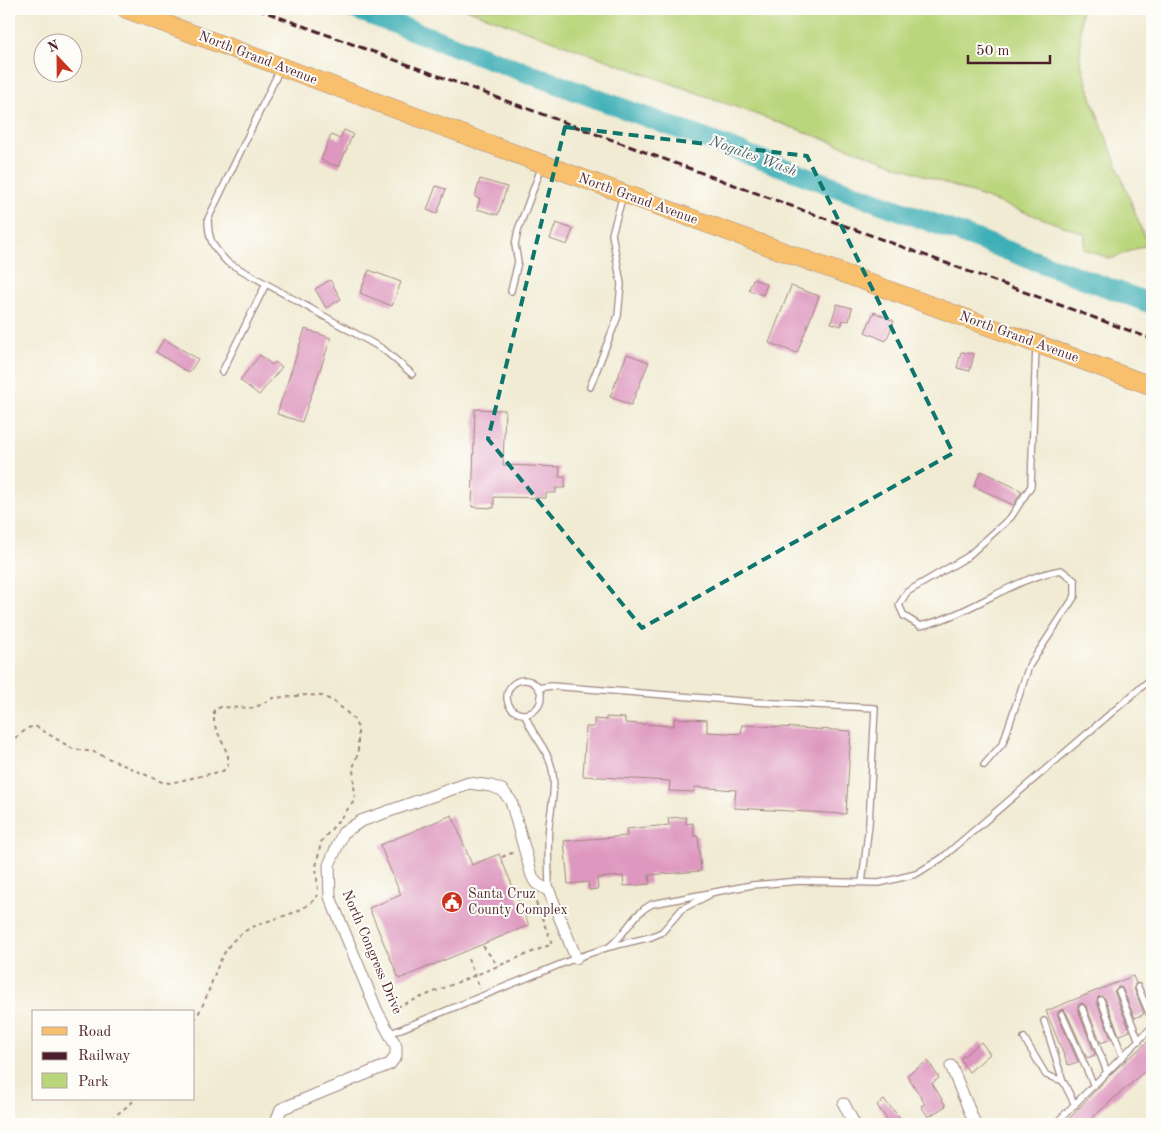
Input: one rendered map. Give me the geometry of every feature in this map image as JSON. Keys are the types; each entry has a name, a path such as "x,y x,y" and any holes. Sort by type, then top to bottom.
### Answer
{"main road":[{"name":"North Grand Avenue","path":"133,10 543,164 1036,342 1152,386"}],"street":[{"name":"North Congress Drive","path":"275,1124 281,1109 390,1064 396,1056 396,1046 391,1033 377,1012 330,897 329,865 342,833 361,821 470,783 491,786 502,790 511,800 532,876 536,883 549,891 576,958"},
{"path":"952,1066 976,1124"},
{"path":"844,1104 854,1124"}],"lane":[{"path":"281,67 208,219 208,235 216,250 227,262 383,349 412,374"},
{"path":"511,291 518,262 515,245 518,230 543,164"},
{"path":"590,387 618,316 621,284 612,234 624,193"},
{"path":"222,372 266,284"},
{"path":"984,765 1003,743 1029,666 1075,596 1075,582 1061,570 1040,574 943,621 920,626 904,616 898,605 907,592 967,557 1011,517 1031,486 1036,342"},
{"path":"609,947 624,935 642,909 652,904 752,885 800,881 879,883 916,874 942,858 1152,678"},
{"path":"520,681 530,681 538,688 540,702 534,711 525,714 514,711 507,697 508,691 520,681"},
{"path":"538,688 551,686 755,702 875,708 869,824 862,883"},
{"path":"525,714 528,725 541,743 552,765 553,805 549,826 549,891"},
{"path":"391,1033 576,958 609,947 652,937 662,932 682,910 715,892"},
{"path":"1138,986 1152,1020"},
{"path":"1119,990 1139,1041"},
{"path":"1101,1000 1123,1057"},
{"path":"1082,1008 1107,1072"},
{"path":"1062,1014 1094,1086"},
{"path":"1044,1021 1063,1081 1074,1105"},
{"path":"1058,1121 1152,1028"},
{"path":"1024,1038 1046,1075 1063,1081"}],"path":[{"path":"9,743 28,728 35,726 73,749 94,752 170,783 223,771 228,766 228,755 214,724 214,710 221,707 245,709 282,697 322,696 336,702 353,718 358,728 358,753 353,768 355,800 321,842 316,867 318,896 310,906 241,933 229,946 195,1018"},
{"path":"502,857 512,853 517,856"},
{"path":"397,1006 552,944 531,891"},
{"path":"483,946 498,966"},
{"path":"468,959 483,996"},
{"path":"105,1124 135,1100"},
{"path":"224,1124 236,1122 275,1124"}],"highlighted area":[{"path":"565,127 807,156 953,453 642,628 488,439"}],"green space":[{"path":"466,9 1081,9 1080,59 1092,100 1147,244 1111,259 1084,249 1085,234"}],"building":[{"path":"344,130 353,134 339,167 321,160 331,135 340,139"},
{"path":"480,179 507,187 498,215 477,209 480,199 475,197"},
{"path":"436,186 446,189 437,214 427,210"},
{"path":"556,223 573,229 567,245 550,239"},
{"path":"369,270 401,282 392,306 360,293"},
{"path":"753,279 767,284 763,295 749,290"},
{"path":"330,280 341,299 326,308 315,289"},
{"path":"791,286 819,296 797,353 769,343"},
{"path":"837,304 852,308 849,321 843,320 841,326 831,323"},
{"path":"874,312 894,321 886,341 865,332"},
{"path":"305,329 331,338 302,422 277,414"},
{"path":"164,339 198,359 189,373 156,352"},
{"path":"961,352 974,354 970,371 957,368"},
{"path":"627,354 649,362 631,405 610,397"},
{"path":"260,355 272,365 275,362 282,367 259,395 240,380"},
{"path":"475,409 505,410 503,465 560,467 559,477 565,477 565,488 556,488 556,493 546,493 546,498 494,497 494,508 472,507"},
{"path":"981,471 1022,491 1013,505 974,486"},
{"path":"606,717 625,718 625,723 674,726 674,718 707,720 707,732 741,734 742,725 851,731 846,814 734,808 736,790 695,787 694,792 669,791 670,781 583,776 586,727 594,727 594,719 606,720"},
{"name":"Santa Cruz County Complex","path":"452,815 472,865 499,854 529,925 399,979 369,908 401,895 380,845"},
{"path":"686,817 686,824 693,823 694,836 698,836 701,871 649,875 650,884 624,886 623,876 597,878 598,889 589,890 588,882 568,884 564,841 627,836 626,829 669,825 668,818"},
{"path":"1133,976 1136,983 1134,988 1144,1014 1135,1018 1122,988 1118,987 1114,991 1130,1031 1119,1035 1105,998 1099,996 1097,1002 1111,1039 1101,1043 1086,1006 1082,1003 1078,1005 1078,1010 1095,1055 1087,1058 1066,1012 1062,1009 1058,1012 1078,1062 1068,1065 1046,1011"},
{"path":"1152,1038 1152,1065 1085,1124 1064,1124 1114,1071"},
{"path":"981,1042 990,1054 969,1072 960,1059"},
{"path":"928,1061 939,1078 932,1083 946,1106 928,1117 921,1106 925,1104 907,1075"},
{"path":"884,1100 906,1124 890,1124 877,1105"}],"waterway":[{"name":"Nogales Wash","path":"354,9 1152,304"}],"railway":[{"path":"257,9 1152,339"}],"place":[{"name":"Santa Cruz County Complex","path":"452,902"}]}
